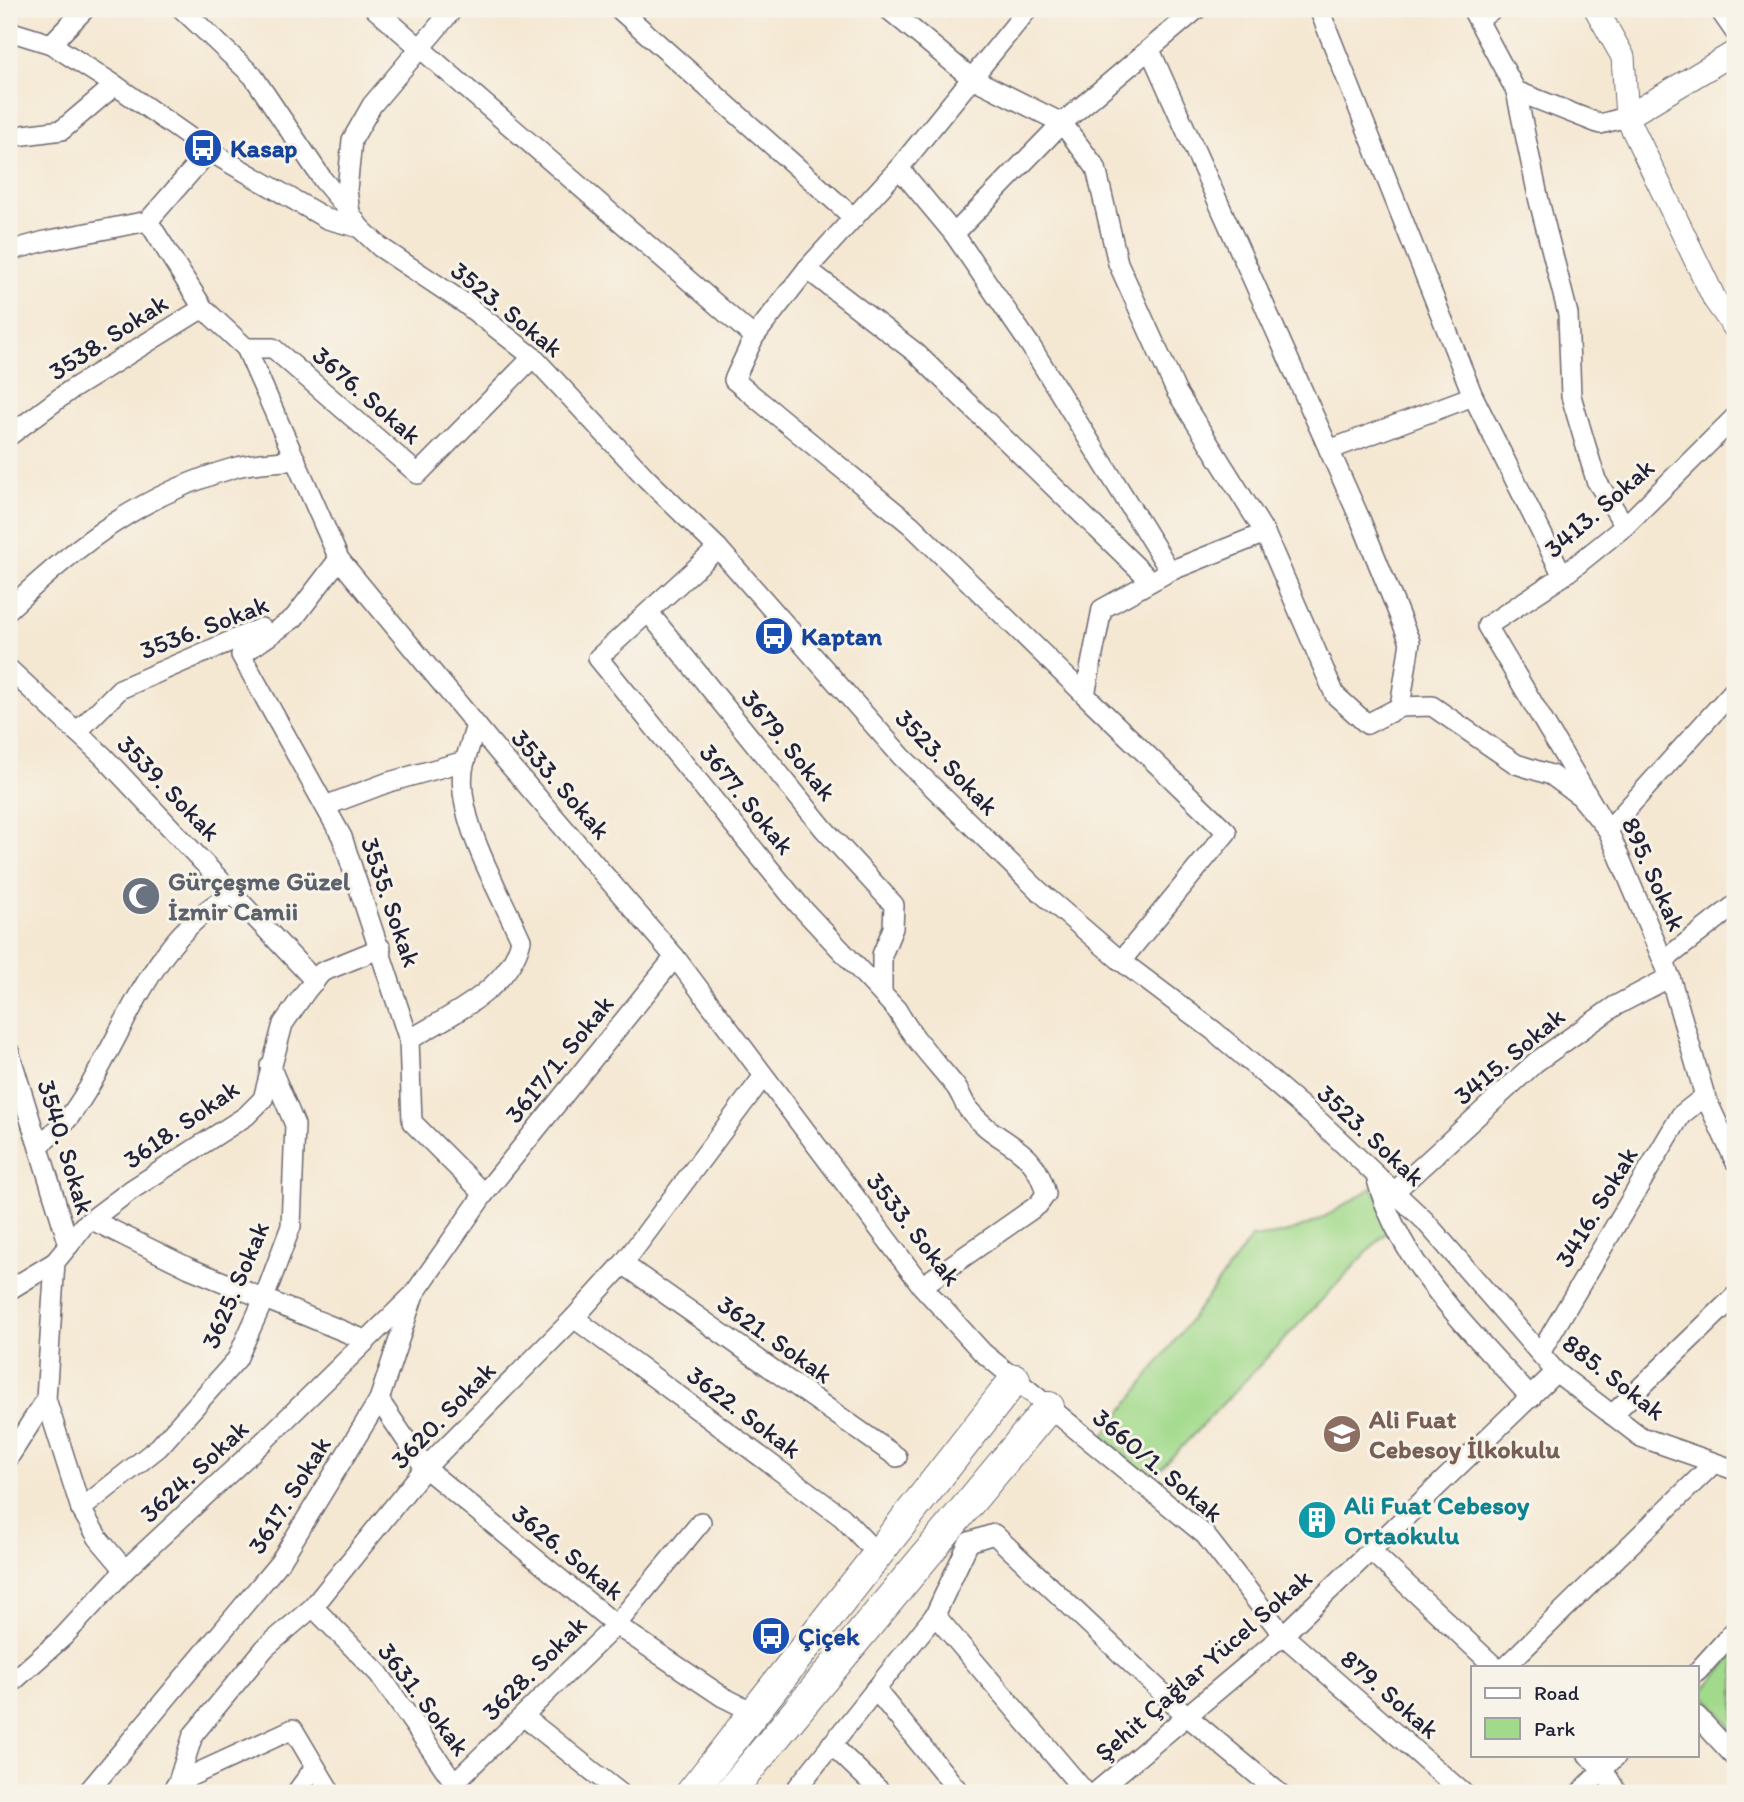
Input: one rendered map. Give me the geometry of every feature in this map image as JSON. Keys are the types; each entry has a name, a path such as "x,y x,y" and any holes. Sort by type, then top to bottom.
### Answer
{"main road":[{"path":"691,1793 1015,1379"},
{"path":"729,1793 1049,1407"}],"street":[{"path":"51,44 85,9"},
{"name":"3523. Sokak","path":"183,9 253,76 323,180 380,247 464,303 533,357 646,478 718,548 902,757 1038,890 1121,961 1214,1031 1376,1174 1424,1220 1512,1320"},
{"path":"376,9 754,337"},
{"path":"9,31 51,44 209,151 327,219 355,220 347,190 352,140 372,106 453,9"},
{"path":"619,9 854,218"},
{"path":"888,9 970,77 1062,123 1096,168 1118,263 1176,391 1265,533 1335,695 1367,724 1400,707 1432,706 1516,764 1551,775 1580,796 1608,830 1735,689"},
{"path":"1028,9 970,77 899,168 807,269 754,337 734,380 911,525 1227,832 1121,961"},
{"path":"954,234 1062,123 1197,9"},
{"path":"1596,9 1623,57 1627,117 1715,300 1735,328"},
{"path":"1719,9 1735,32"},
{"path":"1325,12 1354,94 1473,397 1563,576"},
{"path":"1481,12 1516,91 1539,201 1569,314 1571,396 1596,480 1625,527"},
{"path":"1150,50 1329,450 1409,642 1400,707"},
{"path":"1516,91 1600,124 1627,117 1735,52"},
{"path":"9,136 62,130 115,85"},
{"path":"9,251 45,241 148,222 209,151"},
{"path":"899,168 954,234 1030,345 1170,571"},
{"name":"3533. Sokak","path":"148,222 202,308 246,348 339,559 476,725 675,957 922,1286 982,1352"},
{"path":"807,269 916,353 1038,467 1152,581"},
{"name":"3538. Sokak","path":"9,436 127,353 202,308"},
{"name":"3676. Sokak","path":"246,348 273,348 418,474 533,357"},
{"path":"1329,450 1473,397"},
{"name":"3413. Sokak","path":"1487,626 1563,576 1625,527 1735,417"},
{"path":"9,609 90,538 150,499 239,466 296,460"},
{"path":"1085,695 1102,609 1170,571 1265,533"},
{"path":"649,613 718,548"},
{"name":"3536. Sokak","path":"76,732 120,688 261,628 270,635 294,618 339,559"},
{"name":"3677. Sokak","path":"649,613 598,658 799,905 858,971 882,993 959,1091 968,1110 1011,1146 1031,1158 1042,1176 1046,1194 1038,1205 922,1286"},
{"name":"3679. Sokak","path":"649,613 824,829 894,905 893,928 882,955 882,993"},
{"name":"895. Sokak","path":"1487,626 1608,830 1667,969 1705,1096 1735,1160"},
{"name":"3535. Sokak","path":"270,635 241,655 342,837 409,1040 412,1122 484,1194"},
{"name":"3539. Sokak","path":"9,669 76,732 234,893 315,981"},
{"path":"409,1040 484,994 516,960 521,940 469,822 461,773 476,725"},
{"path":"325,806 389,782 465,761"},
{"path":"39,1146 69,1118 103,1062 148,977 176,941 217,901 234,893"},
{"name":"3415. Sokak","path":"1394,1192 1536,1062 1667,969 1735,905"},
{"name":"3618. Sokak","path":"69,1245 92,1220 131,1190 246,1116 263,1099 283,1024 321,972 380,948"},
{"name":"3617/1. Sokak","path":"484,1194 675,957"},
{"name":"3540. Sokak","path":"9,1051 69,1245 55,1262 9,1290"},
{"name":"3625. Sokak","path":"81,1509 159,1447 237,1359 263,1301 291,1226 295,1125 270,1066"},
{"name":"3620. Sokak","path":"174,1788 193,1734 265,1648 313,1607 425,1468 574,1318 623,1264 763,1077"},
{"name":"3416. Sokak","path":"1540,1353 1681,1115 1705,1096"},
{"path":"1376,1174 1381,1195 1402,1243 1444,1300 1531,1398"},
{"name":"3617. Sokak","path":"87,1793 280,1562 379,1400 414,1294 484,1194"},
{"path":"92,1220 263,1301 365,1340"},
{"path":"55,1262 46,1399 81,1509 98,1538 125,1570"},
{"name":"3621. Sokak","path":"623,1264 897,1457"},
{"name":"3624. Sokak","path":"9,1685 63,1637 125,1570 265,1440 414,1294"},
{"path":"1612,1415 1735,1296"},
{"name":"3622. Sokak","path":"574,1318 842,1517 877,1554"},
{"name":"885. Sokak","path":"1512,1320 1556,1372 1641,1437 1735,1471"},
{"name":"3660/1. Sokak","path":"982,1352 1205,1535 1283,1635"},
{"name":"Şehit Çağlar Yücel Sokak","path":"1095,1793 1283,1635 1556,1372"},
{"path":"9,1457 46,1399"},
{"name":"3626. Sokak","path":"379,1400 425,1468 616,1625 723,1697 753,1712"},
{"path":"1506,1666 1713,1464"},
{"name":"3628. Sokak","path":"458,1788 523,1716 616,1625 701,1522"},
{"path":"793,1793 935,1615 969,1542 994,1534 1187,1716 1279,1793"},
{"path":"1371,1551 1494,1666"},
{"name":"3631. Sokak","path":"313,1607 379,1674 458,1788"},
{"path":"935,1615 1086,1793"},
{"path":"1698,1671 1735,1630"},
{"name":"879. Sokak","path":"1283,1635 1463,1793"},
{"path":"875,1689 960,1793"},
{"path":"523,1716 620,1793"},
{"path":"1698,1717 1735,1757"},
{"path":"174,1788 293,1729 331,1793"},
{"path":"831,1744 882,1793"},
{"path":"1591,1756 1610,1762"},
{"path":"1580,1793 1610,1762"},
{"path":"1610,1762 1617,1793"},
{"path":"296,1793 315,1767"}],"green space":[{"path":"1371,1188 1398,1220 1152,1478 1103,1437 1252,1237 1285,1233 1315,1222"},
{"path":"1735,1654 1735,1732 1702,1692"}],"place":[{"name":"Kasap","path":"203,148"},
{"name":"Kaptan","path":"774,636"},
{"name":"Gürçeşme Güzel İzmir Camii","path":"141,896"},
{"name":"Ali Fuat Cebesoy İlkokulu","path":"1342,1434"},
{"name":"Ali Fuat Cebesoy Ortaokulu","path":"1317,1520"},
{"name":"Çiçek","path":"771,1636"}]}
